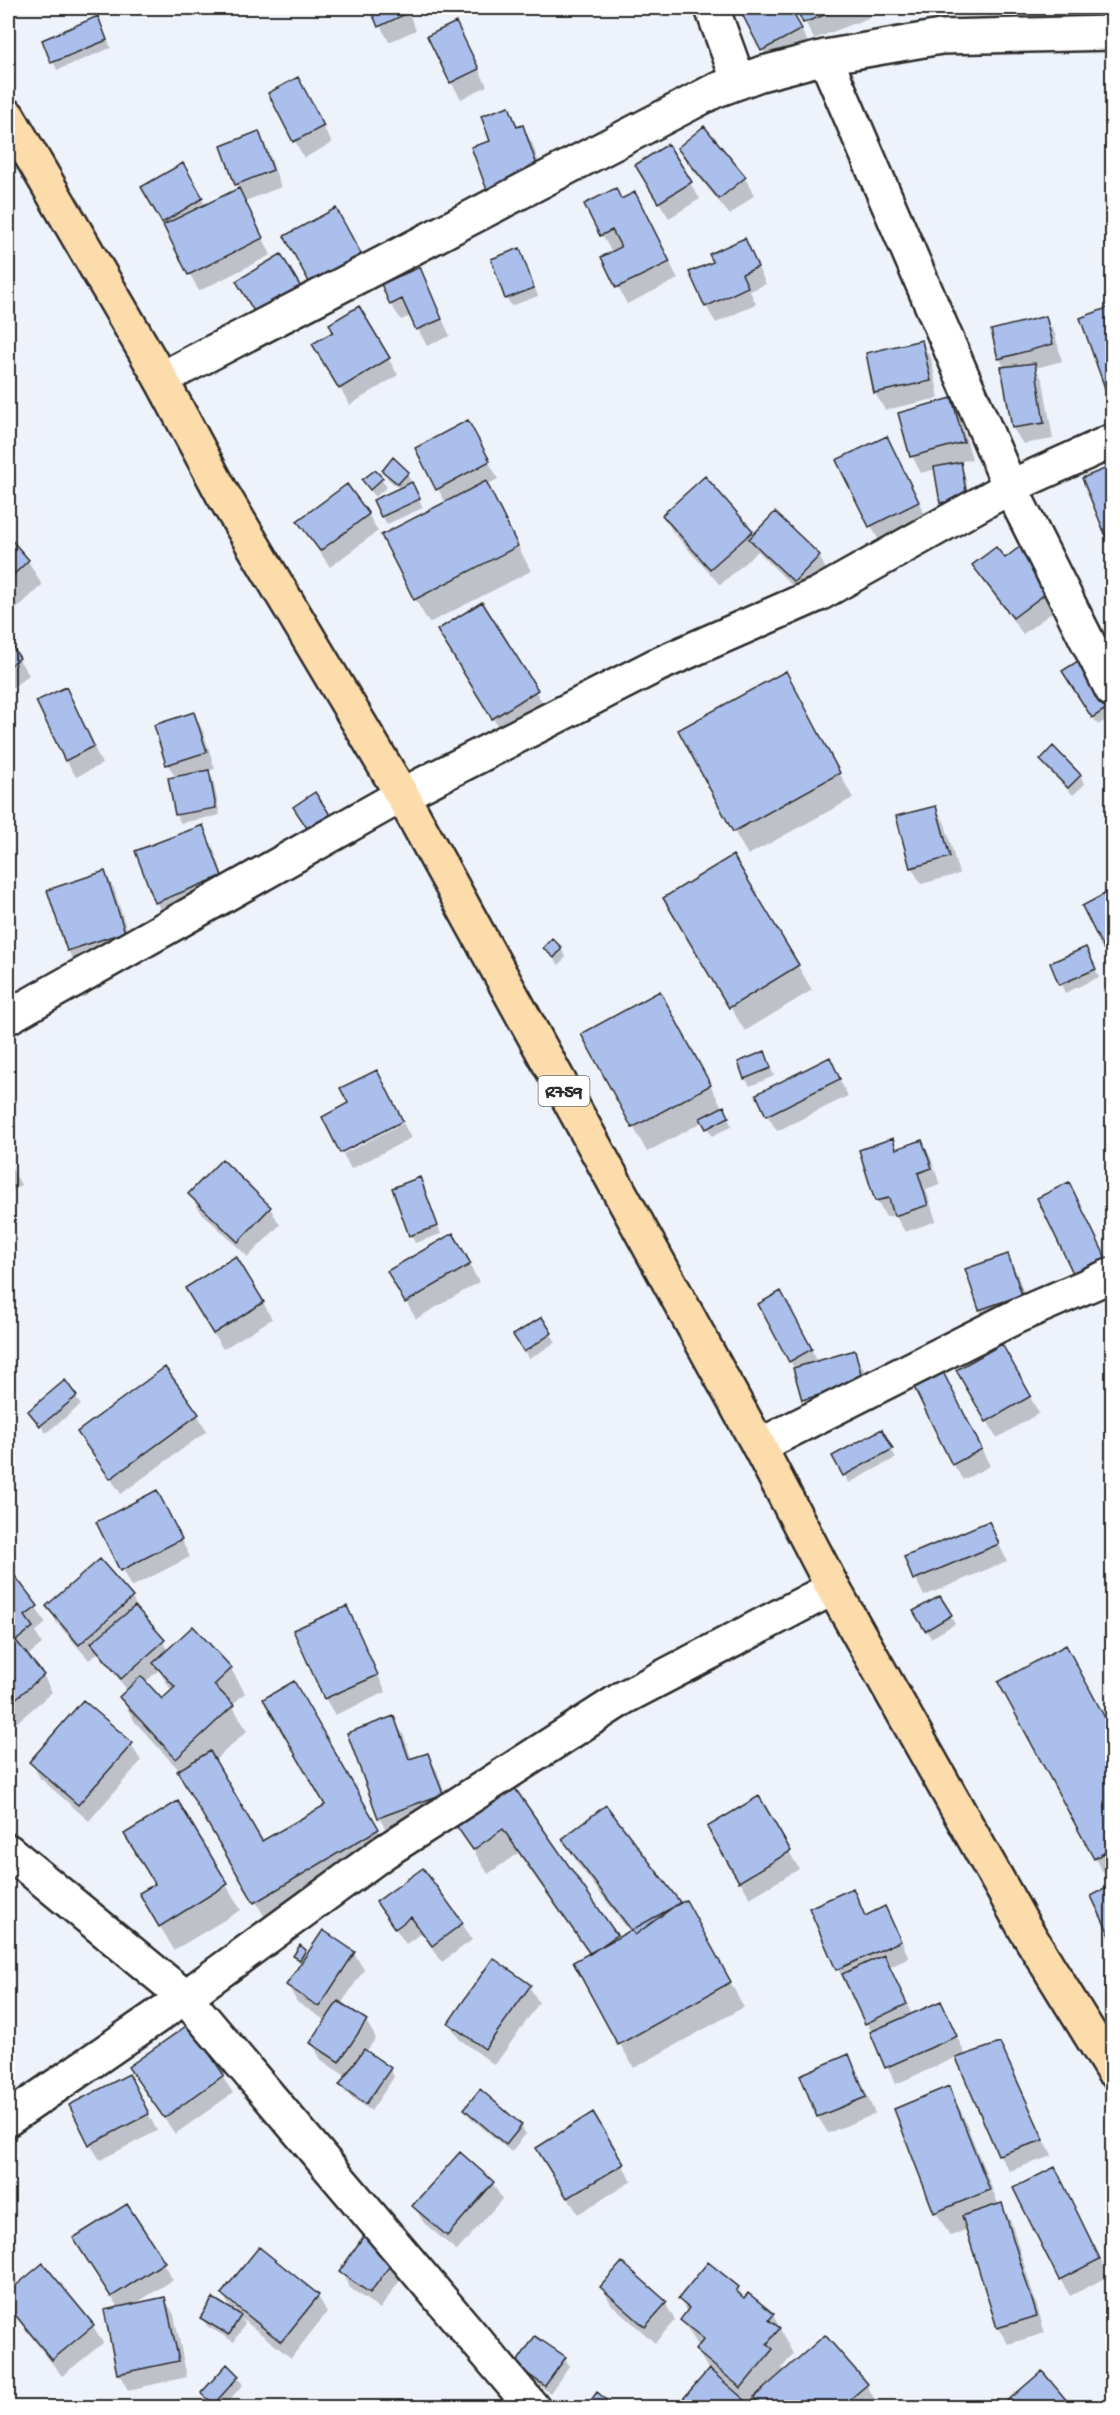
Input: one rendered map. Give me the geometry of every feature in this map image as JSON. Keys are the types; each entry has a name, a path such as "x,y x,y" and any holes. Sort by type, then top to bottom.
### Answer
{"main road":[{"name":"R759","path":"8,116 160,379 222,493 402,795 759,1446 833,1588 1024,1927 1113,2070"}],"street":[{"path":"712,8 739,82"},
{"path":"160,379 714,91 760,74 825,57 941,37 1109,29"},
{"path":"825,57 1010,487 1113,690"},
{"path":"8,1017 402,795 657,665 819,594 1010,487 1113,441"},
{"path":"759,1446 1017,1316 1113,1275"},
{"path":"8,2119 185,1997 384,1852 623,1698 833,1588"},
{"path":"8,1851 185,1997 533,2408"}],"building":[{"path":"370,8 405,8 408,13 378,27"},
{"path":"739,8 790,8 802,29 761,51"},
{"path":"796,8 843,8 803,23"},
{"path":"98,16 107,40 51,63 42,40"},
{"path":"456,22 479,69 450,83 427,36"},
{"path":"298,77 324,126 293,142 268,93"},
{"path":"509,106 517,127 523,125 539,171 487,190 471,147 490,141 481,116"},
{"path":"704,126 746,177 719,199 677,148"},
{"path":"259,131 273,170 235,185 221,146"},
{"path":"668,144 692,182 658,203 635,165"},
{"path":"183,163 203,198 162,223 141,187"},
{"path":"239,188 263,238 188,275 163,225"},
{"path":"616,188 621,199 635,192 670,262 616,288 601,257 621,247 612,230 600,236 584,204"},
{"path":"336,208 365,261 313,289 284,236"},
{"path":"745,238 758,267 742,274 748,287 705,307 689,272 713,262 709,254"},
{"path":"520,248 534,288 505,299 491,259"},
{"path":"281,254 307,297 262,325 236,281"},
{"path":"420,267 442,319 416,330 402,299 390,305 381,284"},
{"path":"359,306 390,358 339,389 312,344 333,332 329,324"},
{"path":"1112,306 1112,405 1111,405 1080,318"},
{"path":"1046,316 1053,344 998,359 991,330"},
{"path":"922,340 931,381 874,393 866,353"},
{"path":"1035,363 1044,423 1012,428 1001,367"},
{"path":"952,398 964,442 910,457 898,413"},
{"path":"468,420 490,461 436,490 415,448"},
{"path":"887,436 919,502 869,527 836,460"},
{"path":"393,457 409,472 398,484 382,471"},
{"path":"961,462 967,498 940,503 934,467"},
{"path":"1112,466 1112,551 1082,478"},
{"path":"375,470 383,478 370,490 362,480"},
{"path":"705,476 753,531 710,569 662,515"},
{"path":"486,481 518,546 414,600 381,535"},
{"path":"412,482 420,499 381,517 373,500"},
{"path":"347,484 369,514 320,551 297,521"},
{"path":"775,512 820,555 794,582 749,539"},
{"path":"8,536 29,560 8,580"},
{"path":"1022,545 1054,587 1013,618 972,565 996,547 1005,558"},
{"path":"482,602 538,690 492,719 437,630"},
{"path":"8,640 20,658 8,667"},
{"path":"1086,656 1112,705 1092,718 1062,671"},
{"path":"786,671 840,773 733,832 678,730"},
{"path":"66,687 94,746 65,761 36,701"},
{"path":"194,712 207,752 166,765 154,725"},
{"path":"1053,746 1081,775 1068,788 1040,760"},
{"path":"209,770 216,808 175,815 168,778"},
{"path":"315,792 331,816 309,831 293,807"},
{"path":"936,806 950,857 910,868 896,816"},
{"path":"203,825 222,876 155,903 135,851"},
{"path":"733,855 799,965 729,1008 663,898"},
{"path":"105,871 125,932 67,951 47,890"},
{"path":"1112,890 1112,948 1105,952 1082,906"},
{"path":"552,938 562,948 554,958 543,948"},
{"path":"1086,947 1096,969 1059,985 1050,963"},
{"path":"660,991 711,1085 632,1128 581,1034"},
{"path":"765,1051 771,1068 744,1079 738,1062"},
{"path":"830,1057 840,1079 766,1116 756,1094"},
{"path":"377,1070 403,1121 340,1153 322,1117 348,1103 340,1088"},
{"path":"724,1106 729,1117 706,1129 700,1118"},
{"path":"893,1138 896,1149 922,1140 932,1168 918,1173 928,1205 894,1216 889,1198 875,1201 859,1150"},
{"path":"222,1159 271,1207 238,1242 188,1194"},
{"path":"420,1177 438,1226 409,1236 392,1188"},
{"path":"1069,1182 1106,1258 1074,1275 1037,1198"},
{"path":"453,1233 471,1264 405,1303 387,1271"},
{"path":"1008,1254 1022,1295 979,1310 965,1269"},
{"path":"236,1256 264,1302 213,1334 185,1288"},
{"path":"781,1291 812,1349 789,1362 758,1304"},
{"path":"542,1317 552,1333 524,1352 513,1335"},
{"path":"1002,1344 1031,1396 986,1422 956,1370"},
{"path":"855,1350 863,1382 802,1400 793,1368"},
{"path":"939,1364 982,1449 952,1465 910,1379"},
{"path":"165,1367 199,1414 110,1479 77,1432"},
{"path":"65,1380 77,1396 40,1426 28,1411"},
{"path":"882,1429 893,1449 843,1476 832,1456"},
{"path":"157,1490 182,1539 120,1571 96,1522"},
{"path":"989,1521 999,1544 913,1580 904,1557"},
{"path":"100,1559 133,1597 79,1645 46,1606"},
{"path":"12,1572 38,1606 25,1616 33,1627 13,1643 8,1636 8,1575"},
{"path":"940,1596 952,1615 925,1631 913,1611"},
{"path":"135,1606 165,1640 121,1679 91,1643"},
{"path":"347,1606 378,1675 324,1699 293,1630"},
{"path":"193,1626 232,1668 214,1685 234,1705 176,1759 119,1697 141,1676 162,1699 175,1687 153,1663"},
{"path":"8,1631 44,1675 8,1705"},
{"path":"1066,1645 1112,1731 1112,1848 1094,1859 998,1682"},
{"path":"294,1681 379,1829 254,1903 177,1771 210,1751 262,1841 325,1805 263,1699"},
{"path":"83,1700 133,1743 78,1805 29,1762"},
{"path":"394,1716 409,1759 428,1753 443,1794 378,1818 347,1733"},
{"path":"512,1784 617,1935 590,1954 503,1829 473,1850 455,1824"},
{"path":"759,1796 791,1851 739,1882 707,1827"},
{"path":"178,1801 228,1884 159,1927 139,1893 155,1884 124,1834"},
{"path":"606,1805 680,1902 635,1935 562,1839"},
{"path":"423,1868 463,1923 432,1946 411,1917 395,1929 376,1902"},
{"path":"1112,1885 1112,1940 1091,1896"},
{"path":"853,1888 865,1916 885,1906 901,1941 836,1970 809,1908"},
{"path":"686,1900 731,1982 618,2045 573,1962"},
{"path":"323,1930 355,1952 319,2007 286,1985"},
{"path":"300,1945 306,1950 300,1960 293,1956"},
{"path":"884,1955 907,2004 865,2024 842,1974"},
{"path":"493,1958 531,1985 485,2049 448,2023"},
{"path":"338,2001 367,2020 339,2062 310,2043"},
{"path":"941,2001 957,2036 885,2068 870,2032"},
{"path":"189,2024 224,2075 164,2118 128,2067"},
{"path":"1000,2043 1044,2140 998,2155 956,2058"},
{"path":"364,2049 391,2068 366,2104 339,2085"},
{"path":"849,2054 866,2097 817,2117 800,2075"},
{"path":"129,2074 149,2114 89,2145 69,2105"},
{"path":"949,2086 990,2190 934,2213 894,2109"},
{"path":"480,2089 522,2125 506,2145 464,2109"},
{"path":"593,2112 624,2164 567,2198 536,2148"},
{"path":"460,2152 494,2182 447,2236 412,2206"},
{"path":"1055,2167 1100,2259 1059,2280 1013,2188"},
{"path":"1002,2203 1037,2316 997,2328 962,2216"},
{"path":"127,2204 165,2262 111,2297 73,2238"},
{"path":"365,2234 397,2256 370,2293 339,2272"},
{"path":"259,2247 319,2295 281,2342 221,2294"},
{"path":"622,2262 667,2302 645,2327 600,2287"},
{"path":"708,2262 739,2287 736,2291 744,2298 748,2293 774,2314 769,2320 780,2328 767,2344 773,2349 741,2388 695,2350 704,2339 680,2320 689,2308 678,2299"},
{"path":"43,2263 94,2325 52,2360 8,2306 8,2292"},
{"path":"165,2297 179,2361 117,2374 104,2310"},
{"path":"213,2298 241,2315 229,2335 200,2318"},
{"path":"825,2335 868,2384 840,2408 762,2408 754,2397"},
{"path":"535,2336 566,2357 545,2386 515,2365"},
{"path":"227,2364 239,2376 214,2404 201,2393"},
{"path":"709,2369 754,2408 691,2408 682,2400"},
{"path":"1042,2371 1073,2408 1011,2408 1006,2402"},
{"path":"597,2392 617,2408 585,2408"}]}
